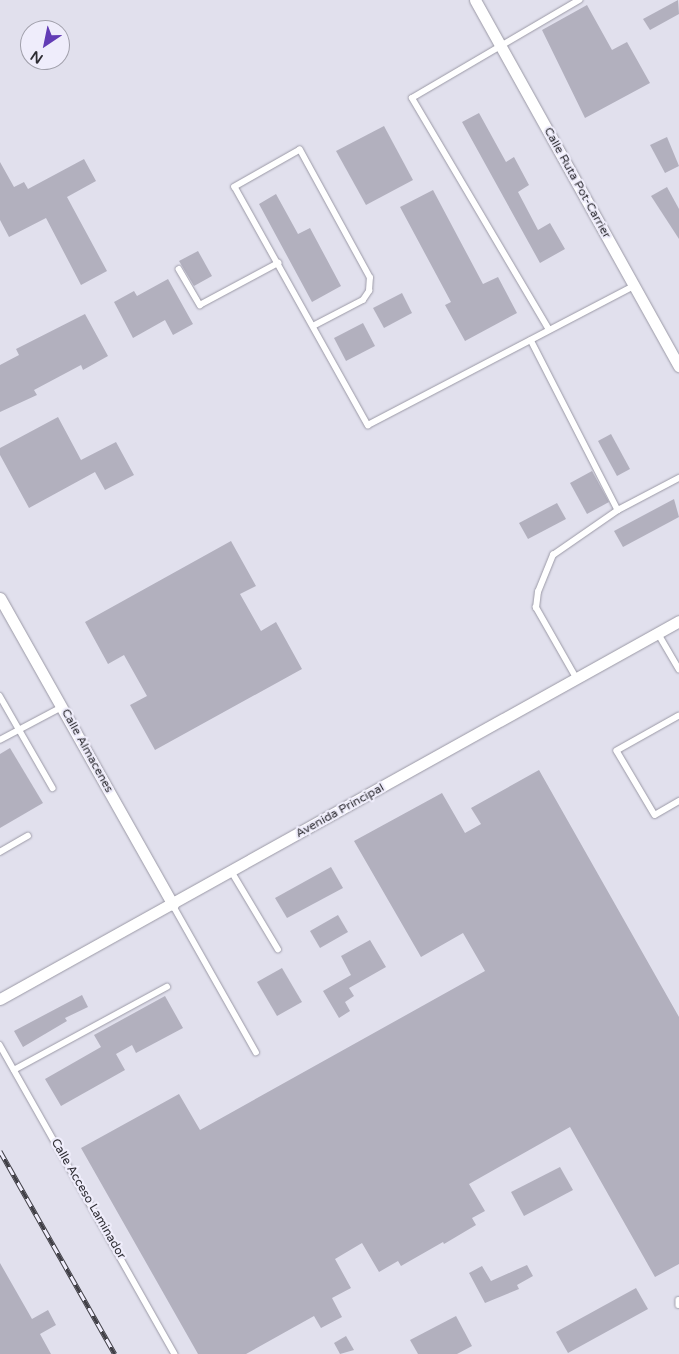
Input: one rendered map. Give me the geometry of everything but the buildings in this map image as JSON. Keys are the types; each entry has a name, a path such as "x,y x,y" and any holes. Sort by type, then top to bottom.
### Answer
{"street":[{"name":"Calle Ruta Pot-Carrier","path":"475,0 679,366"},
{"name":"Calle Almacenes","path":"0,598 173,905"},
{"name":"Avenida Principal","path":"0,999 173,905 679,621"}],"lane":[{"path":"549,330 412,98 579,0"},
{"path":"313,326 362,300 369,291 370,278 300,150 235,187 368,425 634,286"},
{"path":"179,269 200,305 278,263"},
{"path":"531,340 618,510"},
{"path":"576,679 536,608 538,592 553,555 618,510 679,478"},
{"path":"658,633 679,669"},
{"path":"0,696 53,788"},
{"path":"0,740 62,706"},
{"path":"679,716 618,751 655,815 679,801"},
{"path":"0,852 28,836"},
{"path":"232,872 278,949"},
{"path":"173,905 256,1052"},
{"path":"14,1070 167,987"},
{"name":"Calle Acceso Laminador","path":"0,1044 175,1354"}],"railway":[{"path":"0,1151 115,1354"}]}
